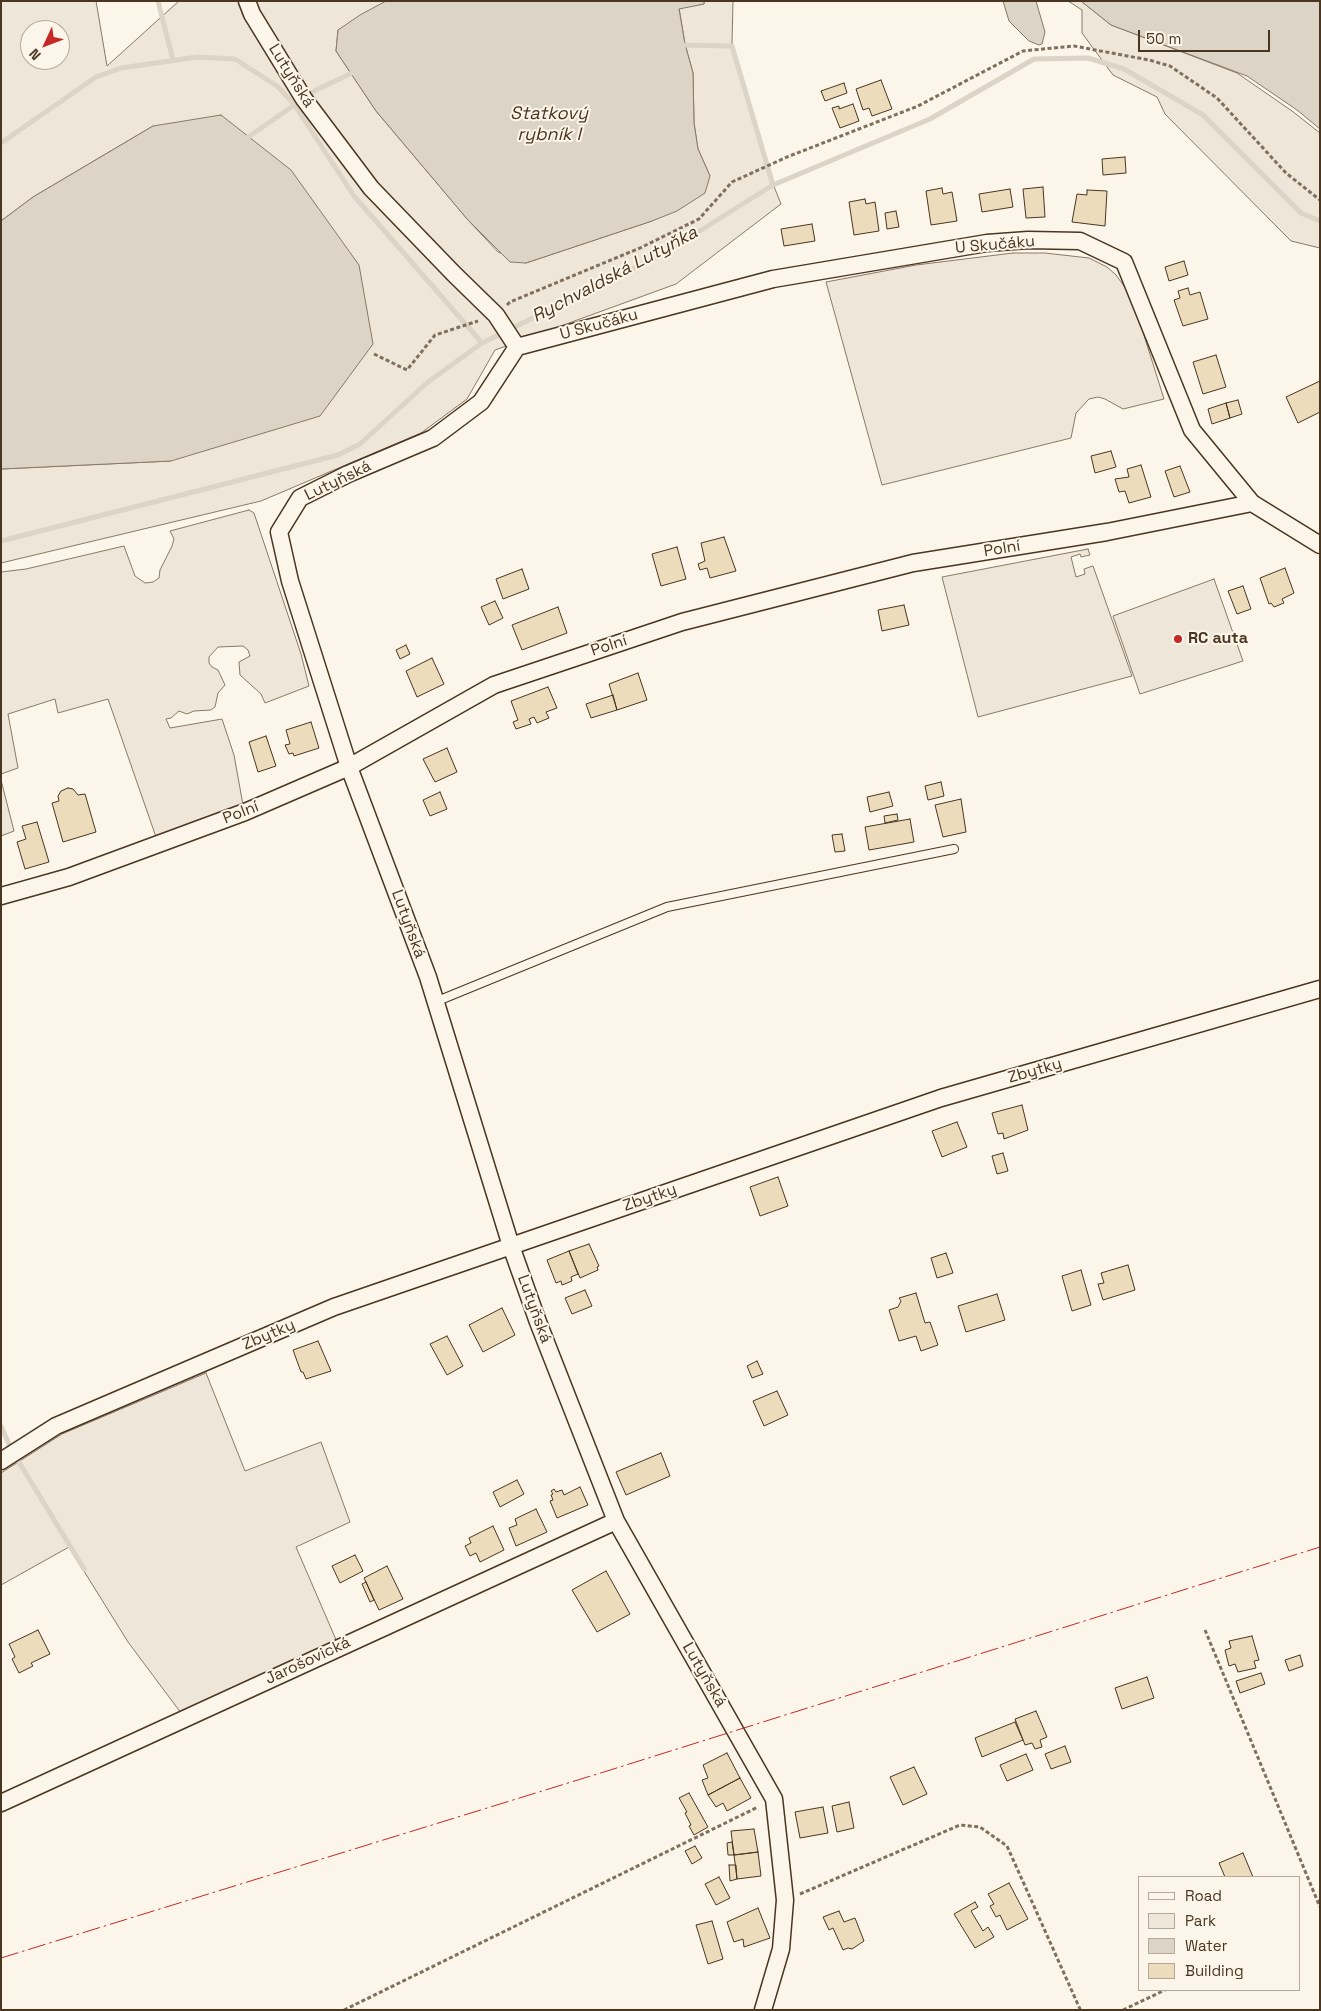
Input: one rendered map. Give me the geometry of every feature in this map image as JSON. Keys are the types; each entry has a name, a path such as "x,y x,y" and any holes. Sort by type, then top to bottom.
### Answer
{"street":[{"name":"Lutyňská","path":"248,1 252,14 304,99 371,188 496,315 517,347 481,402 433,438 348,474 300,498 279,532 290,581 349,767 435,1002 511,1246 538,1322 616,1521 774,1799 785,1900 781,1950 762,2010"},
{"name":"U Skučáku","path":"517,347 773,279 987,243 1028,240 1080,241 1124,262 1192,430 1252,503 1320,545"},
{"name":"Polní","path":"1,896 69,876 236,815 349,767 494,684 682,622 913,563 1106,532 1252,503"},
{"name":"Zbytky","path":"1,1461 56,1426 334,1307 942,1098 1320,989"},
{"name":"Jarošovická","path":"1,1803 616,1521"}],"lane":[{"path":"435,1002 667,908 954,849"}],"path":[{"path":"374,354 407,370 435,335 496,315 510,302 640,248 699,219 732,182 787,157 918,106 1023,51 1074,46 1149,60 1170,66 1217,98 1286,173 1320,200"},
{"path":"1205,1630 1320,1907"},
{"path":"344,2010 774,1799"},
{"path":"785,1900 960,1825 980,1826 1007,1846 1080,2009 1083,2010"},
{"path":"1123,2010 1163,1991"}],"green space":[{"path":"1,1 96,1 107,66 179,1 389,1 338,30 336,51 376,111 468,220 498,252 526,263 652,221 710,176 698,149 694,123 693,73 685,44 679,8 704,4 704,1 733,1 732,43 765,164 781,204 676,284 495,350 467,399 421,433 261,501 1,563 1,469 171,461 153,126 33,197 1,221"},
{"path":"1068,1 1081,1 1111,25 1237,73 1320,133 1320,248 1291,241 1165,114 1157,97 1113,75 1082,33 1082,10"},
{"path":"1013,253 1045,253 1089,258 1107,267 1116,275 1132,297 1164,399 1123,409 1105,399 1098,397 1089,399 1076,413 1071,438 882,485 826,282 916,265"},
{"path":"249,510 254,513 301,654 309,686 265,703 261,694 240,675 239,662 250,656 248,650 243,646 218,647 209,657 209,663 218,670 225,685 218,693 215,707 211,710 194,711 187,714 179,711 171,718 166,719 170,728 222,719 234,755 243,805 156,837 108,699 58,713 55,699 8,714 18,768 1,774 1,572 26,569 124,546 135,576 145,583 153,582 159,578 160,570 172,546 174,539 170,531"},
{"path":"1088,549 1090,555 1081,557 1080,554 1071,557 1076,577 1085,574 1084,569 1093,566 1132,676 978,717 942,577"},
{"name":"RC auta","path":"1214,579 1243,661 1140,694 1113,616"},
{"path":"1,780 14,831 1,836"},
{"path":"206,1373 245,1471 321,1442 350,1522 296,1547 337,1642 181,1713 128,1642 69,1547 1,1585 1,1473 62,1434"}],"water":[{"name":"Statkový rybník I","path":"386,1 704,1 704,4 679,9 685,44 693,73 694,123 698,149 710,176 705,193 677,211 652,221 526,263 510,262 468,220 376,111 336,51 338,30"},
{"path":"1003,1 1036,1 1045,32 1042,44 1039,45 1029,41 1009,21"},
{"path":"1081,1 1320,1 1320,129 1297,110 1247,76 1111,25"},
{"path":"221,115 291,170 359,265 373,344 320,416 171,461 1,469 1,221 33,197 153,126"}],"building":[{"path":"881,80 892,109 872,116 869,108 863,110 856,89"},
{"path":"844,83 847,93 825,101 821,91"},
{"path":"853,104 859,121 840,128 832,108 839,106 839,109"},
{"path":"1125,157 1126,173 1103,175 1102,159"},
{"path":"1043,187 1045,217 1026,218 1023,189"},
{"path":"942,188 943,194 952,192 957,221 931,225 926,191"},
{"path":"1010,189 1013,207 982,212 979,194"},
{"path":"1087,190 1107,191 1105,226 1072,222 1077,194 1087,195"},
{"path":"865,199 866,204 875,202 879,231 854,235 849,202"},
{"path":"896,211 899,227 887,229 885,213"},
{"path":"812,224 815,241 784,246 781,229"},
{"path":"1184,261 1188,275 1169,281 1165,267"},
{"path":"1188,288 1190,295 1200,292 1208,319 1183,326 1174,300 1180,298 1178,291"},
{"path":"1216,355 1226,387 1203,394 1193,362"},
{"path":"1320,381 1320,412 1298,423 1286,397"},
{"path":"1238,400 1242,414 1230,418 1226,403"},
{"path":"1226,403 1230,418 1212,424 1208,409"},
{"path":"1111,451 1116,467 1095,473 1091,456"},
{"path":"1141,465 1151,497 1129,503 1125,491 1119,492 1115,479 1129,477 1127,469"},
{"path":"1180,466 1190,492 1174,497 1165,471"},
{"path":"724,537 736,571 710,578 707,568 700,570 698,564 705,561 701,543"},
{"path":"677,547 686,579 661,586 652,554"},
{"path":"1285,568 1294,593 1282,599 1284,603 1274,607 1271,603 1269,604 1260,578"},
{"path":"522,569 529,589 503,599 496,579"},
{"path":"1243,586 1251,609 1237,614 1228,591"},
{"path":"495,601 503,618 489,625 481,607"},
{"path":"904,605 909,625 882,631 878,610"},
{"path":"558,607 567,633 522,650 512,625"},
{"path":"406,645 410,654 400,659 396,650"},
{"path":"432,658 444,684 417,697 406,671"},
{"path":"638,673 647,700 617,710 609,684"},
{"path":"548,687 557,708 546,712 549,718 537,723 534,717 529,719 531,724 516,729 513,722 518,720 511,701"},
{"path":"613,695 617,710 591,718 586,704"},
{"path":"311,722 319,748 294,756 293,753 289,754 285,745 290,744 286,730"},
{"path":"266,736 276,766 258,772 249,742"},
{"path":"447,748 457,772 435,782 423,759"},
{"path":"941,782 944,796 928,800 925,786"},
{"path":"68,788 73,789 78,795 85,794 96,832 63,842 52,803 59,801 58,796 61,791"},
{"path":"440,792 447,809 430,816 423,800"},
{"path":"889,792 893,806 870,812 867,797"},
{"path":"961,799 966,832 943,837 935,805"},
{"path":"897,814 898,820 885,823 884,816"},
{"path":"910,819 914,842 869,850 865,827"},
{"path":"37,822 49,862 25,869 17,842 26,839 22,826"},
{"path":"842,834 845,851 835,852 832,835"},
{"path":"1022,1105 1028,1130 1004,1139 1003,1133 998,1134 992,1113"},
{"path":"957,1122 967,1147 942,1157 932,1131"},
{"path":"1003,1153 1008,1171 997,1174 992,1156"},
{"path":"778,1177 788,1206 760,1216 750,1187"},
{"path":"589,1244 599,1266 597,1267 598,1270 580,1278 569,1251"},
{"path":"569,1251 578,1274 571,1277 572,1281 562,1285 561,1281 556,1283 547,1260"},
{"path":"946,1253 953,1273 937,1278 931,1258"},
{"path":"1128,1265 1135,1290 1103,1300 1098,1284 1104,1283 1101,1273"},
{"path":"1081,1270 1091,1305 1072,1311 1062,1276"},
{"path":"585,1290 592,1306 572,1314 565,1298"},
{"path":"916,1293 925,1323 930,1322 938,1345 921,1351 916,1336 899,1341 889,1310 898,1307 901,1301 899,1298"},
{"path":"997,1294 1005,1320 966,1332 958,1306"},
{"path":"502,1308 515,1335 483,1352 469,1325"},
{"path":"447,1336 463,1366 447,1375 430,1344"},
{"path":"318,1341 331,1371 306,1379 303,1372 301,1372 293,1350"},
{"path":"757,1361 763,1374 752,1378 747,1366"},
{"path":"777,1391 788,1415 764,1426 753,1401"},
{"path":"661,1453 670,1476 626,1495 616,1472"},
{"path":"517,1480 524,1494 500,1507 493,1492"},
{"path":"580,1487 588,1505 557,1518 550,1501 553,1500 551,1491 554,1489 556,1492 562,1490 564,1495"},
{"path":"536,1509 547,1532 516,1546 509,1528 517,1525 515,1519"},
{"path":"493,1526 504,1550 480,1562 476,1553 470,1556 465,1546 471,1543 469,1538"},
{"path":"355,1555 363,1571 340,1583 332,1566"},
{"path":"387,1566 403,1599 379,1610 364,1578"},
{"path":"606,1571 630,1614 597,1632 572,1590"},
{"path":"366,1582 374,1600 370,1602 362,1584"},
{"path":"38,1630 50,1654 31,1663 33,1666 19,1673 12,1659 15,1657 9,1644"},
{"path":"1252,1636 1259,1660 1254,1661 1256,1668 1238,1672 1235,1664 1229,1666 1225,1650 1231,1648 1229,1641"},
{"path":"1300,1655 1303,1666 1289,1671 1285,1660"},
{"path":"1261,1673 1265,1684 1240,1693 1236,1681"},
{"path":"1147,1677 1154,1698 1122,1709 1115,1688"},
{"path":"1036,1711 1047,1737 1040,1740 1042,1747 1035,1749 1032,1743 1025,1745 1015,1719"},
{"path":"1015,1722 1023,1740 982,1757 975,1738"},
{"path":"1065,1746 1071,1762 1051,1769 1045,1754"},
{"path":"727,1753 740,1778 708,1795 702,1780 708,1778 703,1765"},
{"path":"1026,1754 1033,1770 1007,1781 1000,1765"},
{"path":"914,1767 927,1794 903,1805 890,1777"},
{"path":"740,1778 751,1798 727,1811 723,1803 716,1807 708,1795"},
{"path":"689,1793 708,1827 694,1835 685,1813 687,1812 679,1798"},
{"path":"849,1802 854,1828 837,1832 832,1806"},
{"path":"823,1807 828,1833 800,1838 795,1812"},
{"path":"754,1829 758,1852 734,1855 731,1831"},
{"path":"732,1842 734,1855 728,1855 727,1843"},
{"path":"695,1846 702,1858 692,1864 685,1851"},
{"path":"758,1852 761,1876 737,1879 734,1855"},
{"path":"1243,1853 1253,1876 1225,1876 1219,1863"},
{"path":"729,1865 736,1865 737,1879 730,1881"},
{"path":"719,1877 730,1898 716,1905 705,1884"},
{"path":"1009,1883 1028,1919 1007,1930 1000,1915 996,1917 990,1906 994,1904 988,1894"},
{"path":"975,1902 978,1907 971,1911 983,1931 988,1927 994,1937 975,1948 954,1914"},
{"path":"758,1908 770,1938 744,1947 743,1939 734,1942 727,1922"},
{"path":"839,1911 844,1922 855,1918 864,1941 852,1949 843,1950 833,1928 829,1930 823,1917"},
{"path":"712,1921 723,1959 708,1964 696,1925"}],"waterway":[{"path":"158,1 173,60"},
{"path":"679,45 732,46 773,185"},
{"name":"Rychvaldská Lutyňka","path":"1,143 96,77 121,68 197,57 235,59 277,86 294,104 354,196 482,343"},
{"name":"Rychvaldská Lutyňka","path":"1,541 338,455 360,444 428,382 482,343 663,254 773,185 930,119 1034,59 1088,58 1124,69 1203,115 1301,213 1320,221"},
{"path":"244,140 316,90 357,72"},
{"path":"1,1426 11,1449 84,1569"}],"power":[{"path":"1,1958 607,1771 1320,1547"}],"place":[{"name":"RC auta","path":"1178,639"}]}
